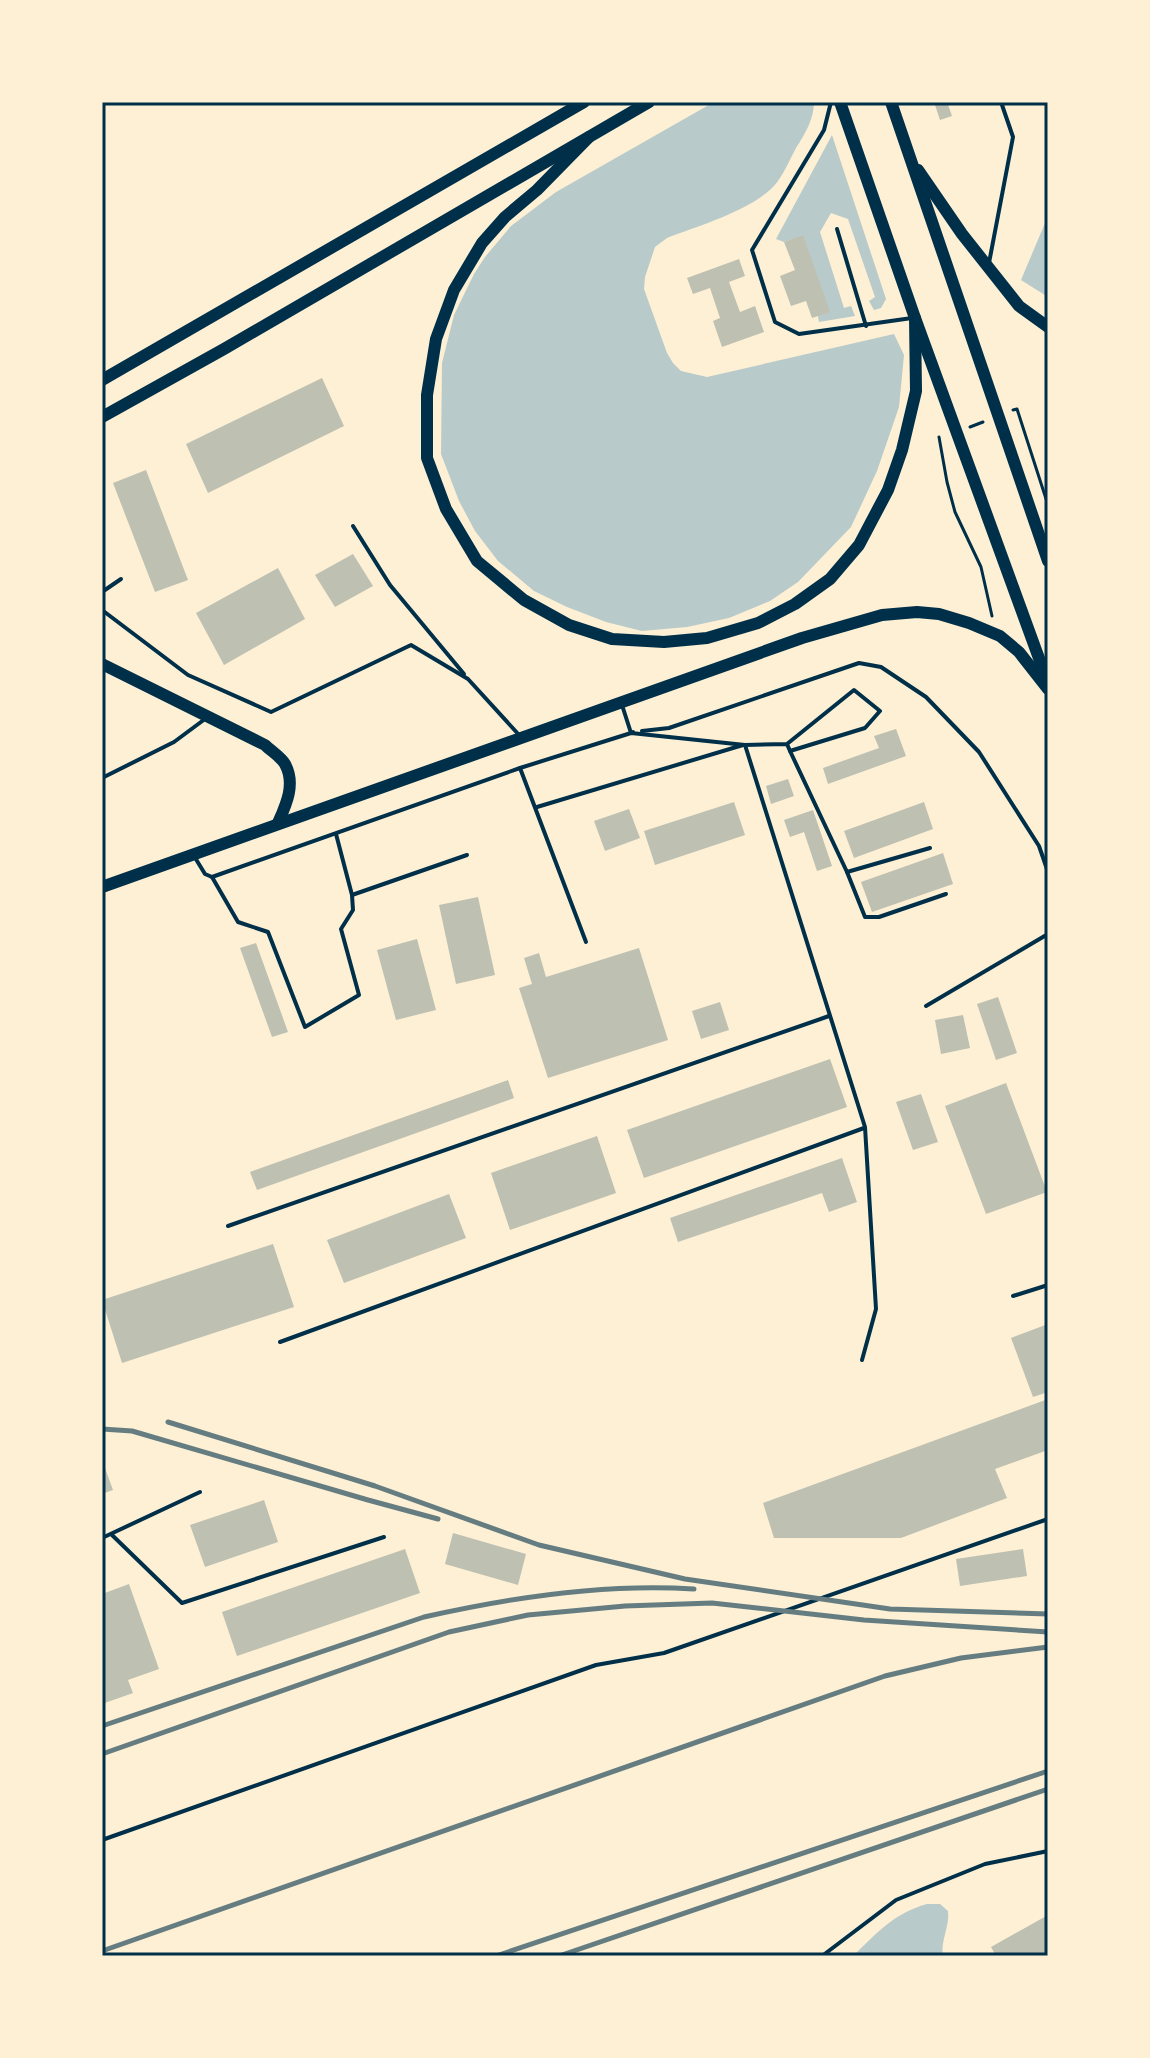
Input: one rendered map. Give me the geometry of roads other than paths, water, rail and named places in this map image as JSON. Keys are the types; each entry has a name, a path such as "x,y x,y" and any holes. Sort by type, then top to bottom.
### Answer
{"main road":[{"path":"102,380 584,102"},
{"path":"102,417 649,102"},
{"path":"840,102 1048,683"},
{"path":"891,102 1048,561"},
{"path":"589,137 482,243 454,290 436,339 427,395 427,458 446,509 477,561 524,600 557,619 612,639 664,642 707,638 758,623 795,604 830,579 859,545 888,490 902,450 916,391 915,318"},
{"path":"909,157 962,234 1019,306 1048,327"},
{"path":"102,887 802,638 882,615 939,614 1000,636 1019,652 1048,689"},
{"path":"102,664 265,745 285,763 289,796 278,823"}],"lane":[{"path":"831,102 824,130 752,250 775,322 799,334 915,318"},
{"path":"988,266 1013,137 1001,102"},
{"path":"837,229 866,326"},
{"path":"353,526 390,585 521,738"},
{"path":"102,592 121,579"},
{"path":"102,610 188,675 271,712 411,645 468,679"},
{"path":"212,877 520,768 631,733 669,728 859,663 881,667 926,697 979,752 1039,846 1048,872"},
{"path":"631,733 745,745 787,744 854,690 880,711 865,728 790,751"},
{"path":"621,702 631,733"},
{"path":"102,778 174,742 207,717"},
{"path":"787,744 865,917 879,917 946,894"},
{"path":"537,807 745,745"},
{"path":"745,745 865,1127 876,1309 862,1360"},
{"path":"520,768 586,942"},
{"path":"192,854 205,874 212,877 238,922 268,932 305,1027 359,995 341,929 353,910 336,833"},
{"path":"847,872 930,848"},
{"path":"352,895 467,855"},
{"path":"926,1006 1048,934"},
{"path":"228,1226 829,1016"},
{"path":"280,1342 865,1127"},
{"path":"1013,1296 1048,1285"},
{"path":"102,1538 200,1492"},
{"path":"102,1840 596,1665 664,1653 1048,1519"},
{"path":"112,1535 182,1603 384,1537"},
{"path":"822,1956 896,1900 985,1864 1048,1851"}],"railway":[{"path":"168,1422 375,1486 539,1545 685,1579 890,1609 1048,1614"},
{"path":"102,1429 132,1431 438,1519"},
{"path":"102,1726 424,1617 558,1593 626,1588 694,1589"},
{"path":"102,1754 449,1632 528,1615 625,1606 712,1603 864,1620 1048,1632"},
{"path":"102,1951 885,1676 961,1658 1048,1647"},
{"path":"496,1956 1048,1771"},
{"path":"559,1956 1048,1789"}]}
